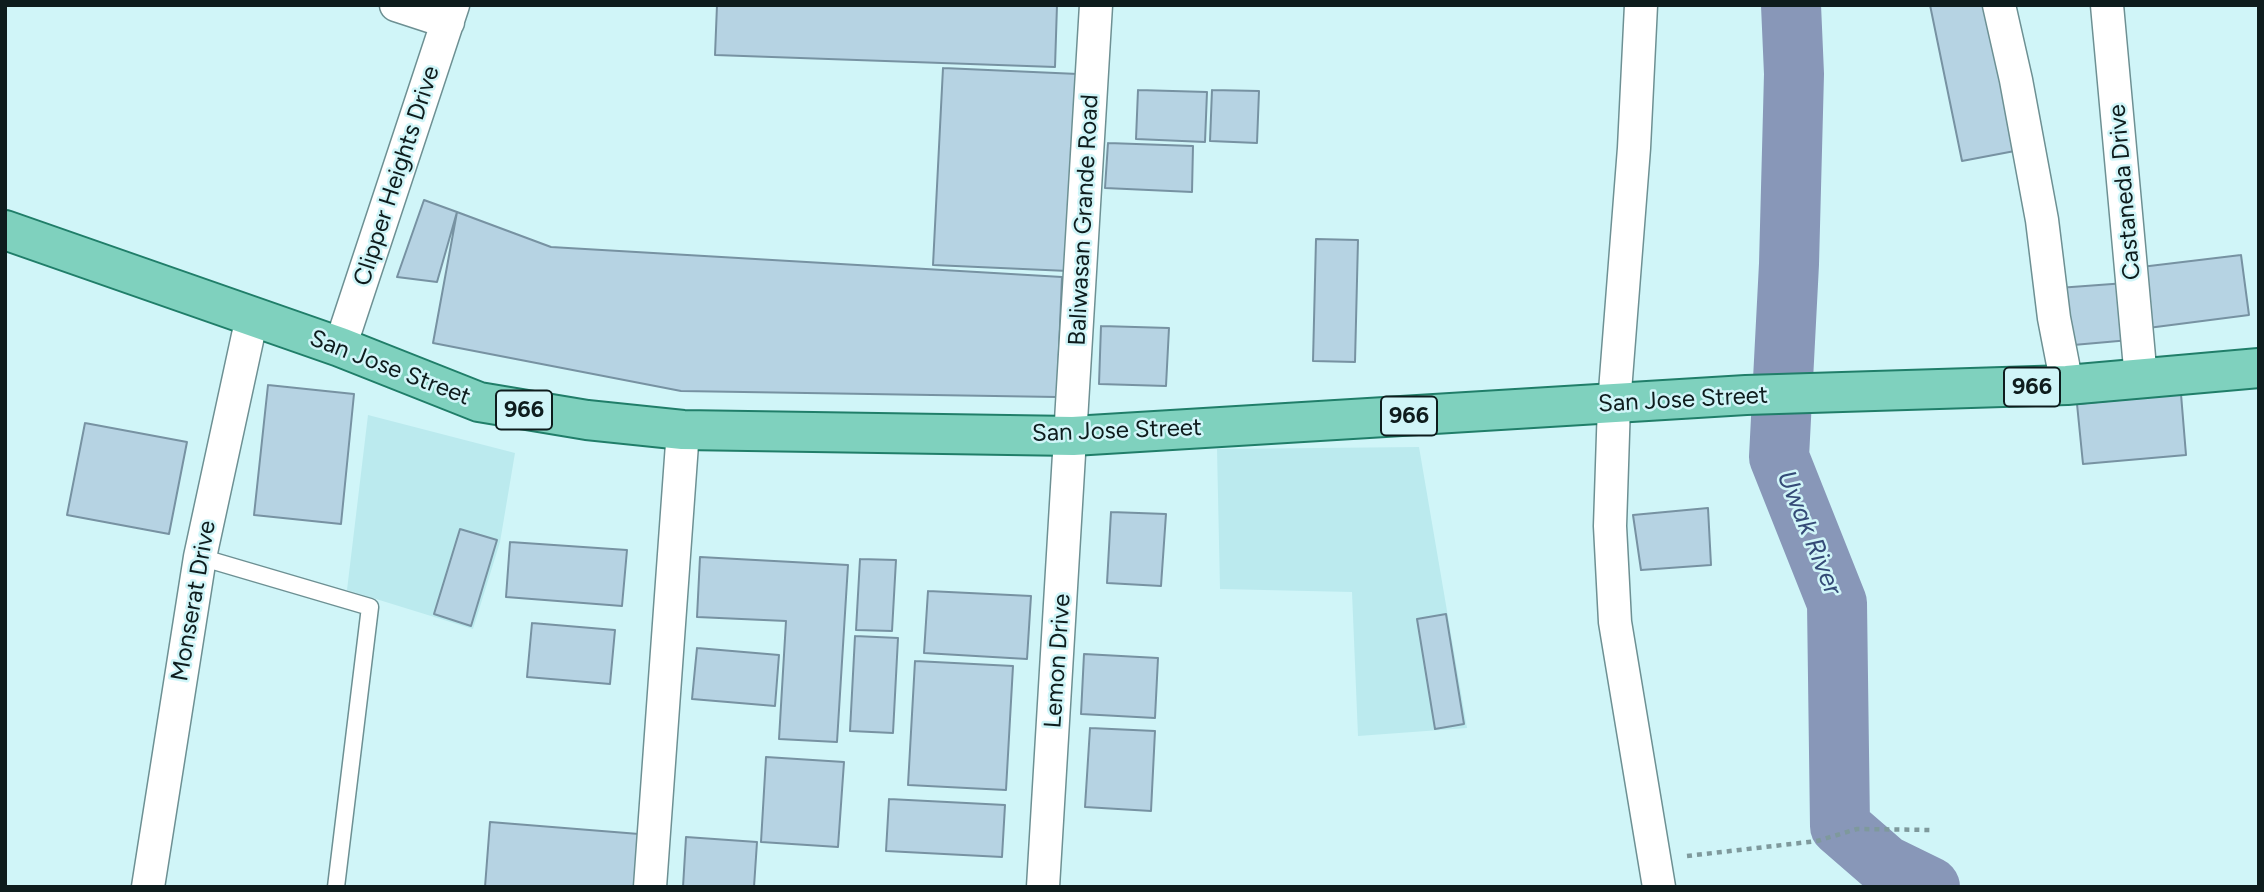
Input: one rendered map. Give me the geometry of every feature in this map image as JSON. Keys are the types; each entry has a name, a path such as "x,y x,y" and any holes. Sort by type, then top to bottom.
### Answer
{"main road":[{"name":"San Jose Street","path":"5,230 340,347 479,402 587,420 683,430 1073,436 1746,395 2067,385 2259,368"}],"street":[{"path":"396,5 450,14"},
{"name":"Baliwasan Grande Road","path":"1073,436 1096,5"},
{"path":"1641,5 1634,148 1614,404 1610,526 1615,622 1657,873"},
{"path":"1999,5 2035,181 2054,318 2067,385"},
{"name":"Castaneda Drive","path":"2107,5 2141,379"},
{"name":"Clipper Heights Drive","path":"340,347 450,14"},
{"name":"Monserat Drive","path":"148,887 200,556 252,317"},
{"path":"650,887 683,430"},
{"name":"Lemon Drive","path":"1043,887 1073,436"}],"lane":[{"path":"200,556 370,607 336,887"}],"path":[{"path":"1657,873 1818,841 1857,829 1933,830"}],"shaded area":[{"path":"368,415 515,453 500,542 473,629 347,590"},
{"path":"1419,447 1467,728 1358,736 1352,592 1220,589 1217,449"}],"building":[{"path":"717,5 1057,5 1055,67 715,55"},
{"path":"1930,5 1990,5 2020,150 1962,161"},
{"path":"943,68 1078,74 1068,271 933,265"},
{"path":"1138,90 1207,92 1205,142 1136,139"},
{"path":"1212,90 1259,91 1257,143 1210,141"},
{"path":"1108,143 1193,146 1192,192 1105,188"},
{"path":"424,200 457,212 437,282 397,277"},
{"path":"457,212 551,247 1062,277 1057,397 681,391 433,343"},
{"path":"1316,239 1358,240 1355,362 1313,361"},
{"path":"2241,255 2249,315 2148,328 2141,267"},
{"path":"2126,283 2130,340 2062,346 2058,288"},
{"path":"1101,326 1169,328 1166,386 1099,384"},
{"path":"268,385 354,394 341,524 254,515"},
{"path":"2181,394 2186,455 2083,464 2077,404"},
{"path":"85,423 187,442 169,534 67,515"},
{"path":"1708,508 1711,565 1641,570 1633,515"},
{"path":"1111,512 1166,514 1161,586 1107,583"},
{"path":"460,529 497,540 471,626 434,614"},
{"path":"510,542 627,550 622,606 506,597"},
{"path":"700,557 848,565 837,742 779,739 786,621 697,617"},
{"path":"860,559 896,560 892,631 856,630"},
{"path":"928,591 1031,596 1027,659 924,653"},
{"path":"1446,614 1464,724 1435,729 1417,619"},
{"path":"532,623 615,630 610,684 527,677"},
{"path":"855,636 898,638 893,733 850,731"},
{"path":"697,648 779,655 775,706 692,699"},
{"path":"1084,654 1158,658 1155,718 1081,714"},
{"path":"915,661 1013,666 1006,790 908,785"},
{"path":"1090,728 1155,731 1151,811 1085,807"},
{"path":"766,757 844,762 838,847 761,842"},
{"path":"889,799 1005,805 1002,857 886,851"},
{"path":"490,822 639,834 635,887 485,887"},
{"path":"686,837 757,842 754,887 683,887"}],"waterway":[{"name":"Uwak River","path":"1791,5 1794,74 1789,264 1779,457 1837,603 1840,826 1885,865 1930,887"}]}
